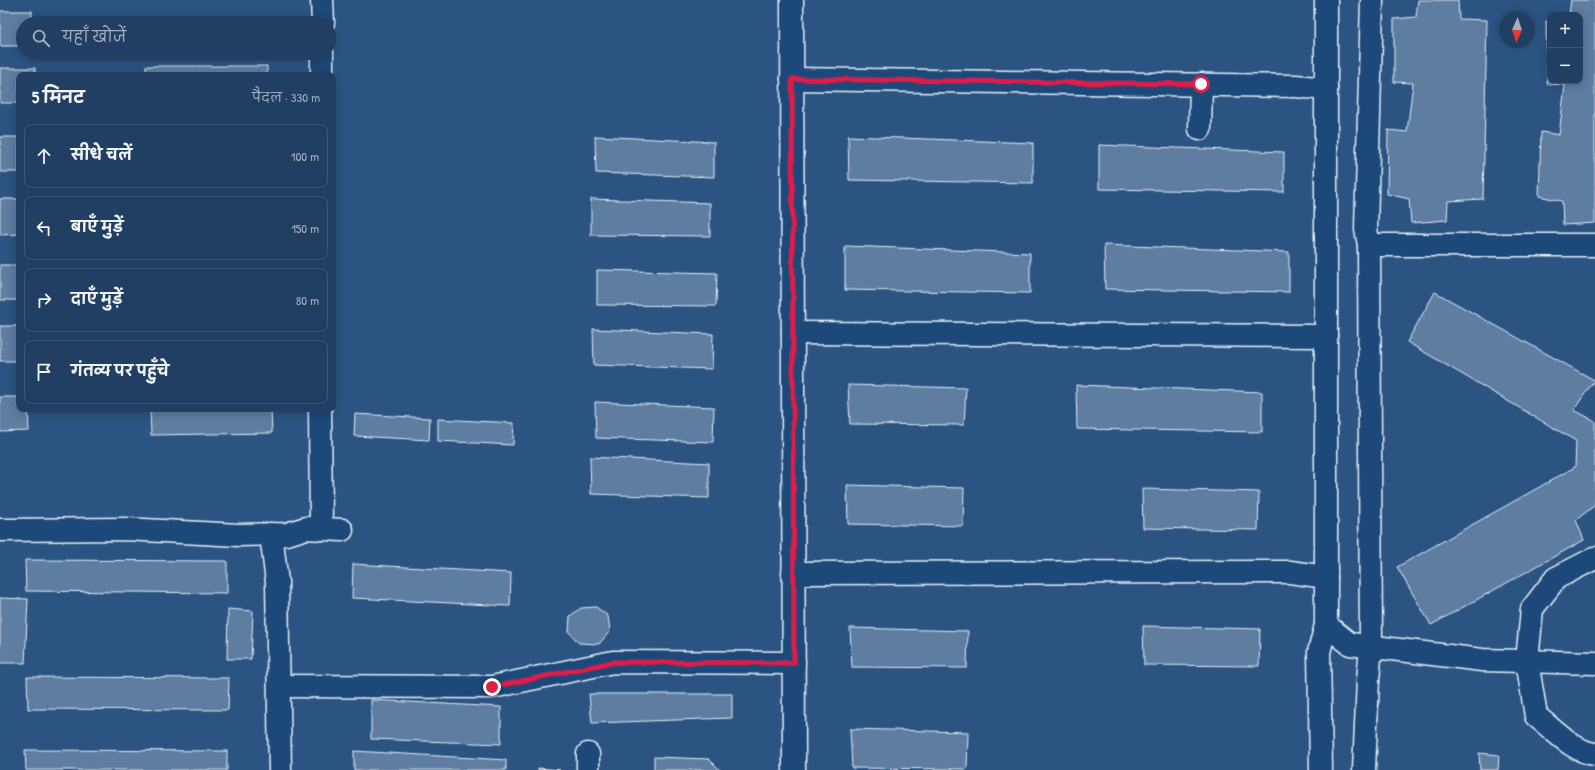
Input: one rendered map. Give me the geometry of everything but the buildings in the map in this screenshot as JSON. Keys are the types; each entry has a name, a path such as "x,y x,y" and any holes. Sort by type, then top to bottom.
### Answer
{"street":[{"path":"322,0 323,16"},
{"path":"792,0 794,770"},
{"path":"1320,770 1319,652 1326,625 1326,0"},
{"path":"1364,770 1371,647 1369,246 1366,229 1372,0"},
{"path":"322,60 322,72"},
{"path":"792,79 1201,84 1296,86 1326,89"},
{"path":"1200,129 1201,84"},
{"path":"1369,246 1595,245"},
{"path":"793,333 1326,336"},
{"path":"0,530 126,529 239,535 287,534 306,528 331,529 320,412"},
{"path":"271,534 277,582 280,686 280,770"},
{"path":"1595,558 1556,578 1532,609 1527,661 1536,716 1564,739 1587,753 1595,754"},
{"path":"793,572 1290,572 1326,577"},
{"path":"1326,625 1350,644 1371,647 1482,660 1595,663"},
{"path":"280,686 492,687 613,662 794,663"}],"route":[{"path":"492,687 613,662 794,663 792,79 1201,84"}]}
